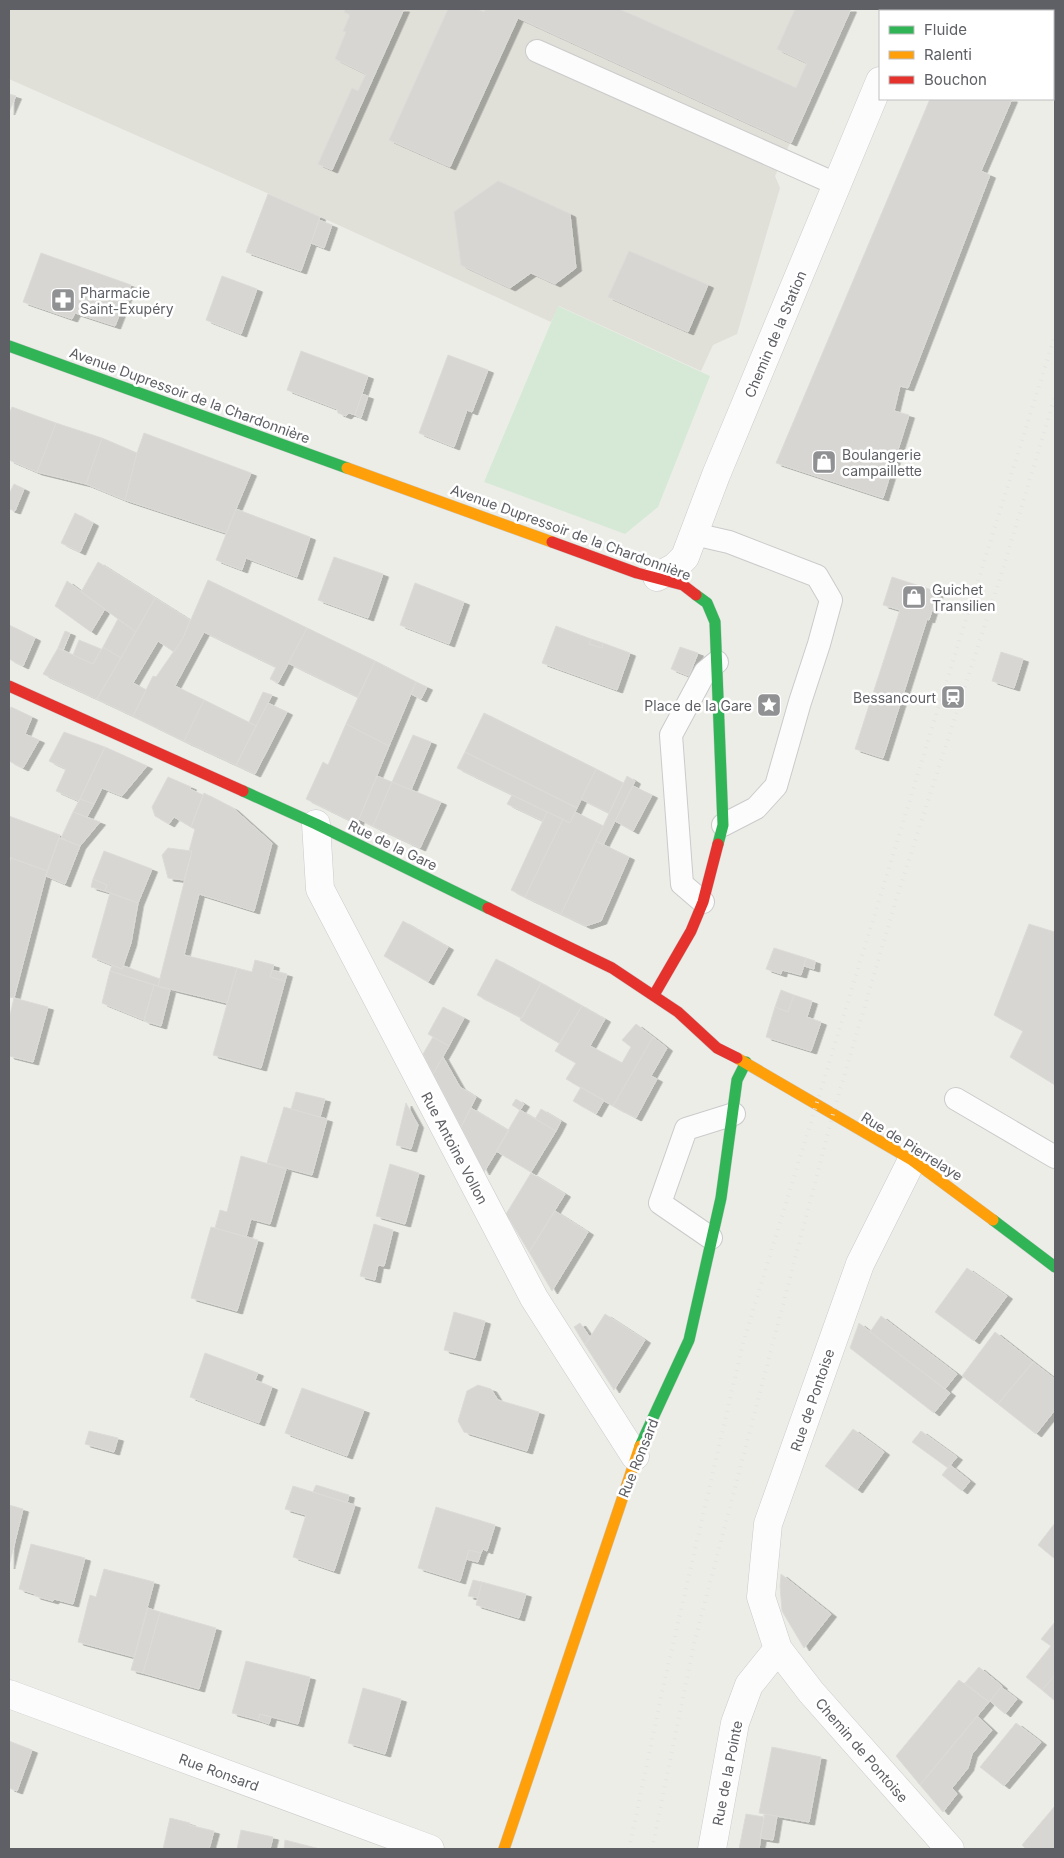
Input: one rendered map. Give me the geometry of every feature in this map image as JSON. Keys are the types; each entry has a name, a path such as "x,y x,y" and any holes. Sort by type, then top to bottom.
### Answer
{"main road":[{"name":"Avenue Dupressoir de la Chardonnière","path":"9,346 638,573 657,576 683,585 707,603 715,622 723,825 703,902 690,931 654,995"},
{"name":"Rue de la Gare","path":"9,686 316,824 612,968 678,1012 717,1048 746,1062"},
{"name":"Rue Ronsard","path":"504,1849 635,1456 690,1340 721,1198 734,1114 737,1080 746,1062"},
{"name":"Rue de Pierrelaye","path":"746,1062 912,1160 960,1194 1055,1267"}],"street":[{"name":"Chemin de la Station","path":"657,576 674,567 685,557 716,475 879,83"},
{"name":"Rue Antoine Vollon","path":"316,824 320,889 534,1298 635,1456"},
{"name":"Rue de Pontoise","path":"778,1649 761,1597 768,1524 860,1264 912,1160"},
{"name":"Rue de la Pointe","path":"712,1849 735,1723 749,1685 778,1649"},
{"name":"Chemin de Pontoise","path":"778,1649 811,1692 950,1849"},
{"name":"Rue Ronsard","path":"9,1694 430,1849"}],"lane":[{"path":"537,52 838,185"},
{"path":"694,534 729,542 817,576 831,600 776,786 756,808 723,825"},
{"path":"703,902 682,884 671,735 705,672 717,662"},
{"path":"956,1099 1055,1158"},
{"path":"711,1238 660,1203 686,1129 734,1114"}],"shaded area":[{"path":"9,9 851,9 775,176 780,188 737,334 713,345 701,371 559,306 551,322 312,213 9,79"}],"green space":[{"path":"558,306 710,376 658,507 625,534 484,482"}],"building":[{"path":"346,9 404,9 332,170 318,164 352,88 358,91 366,74 335,59 346,32 343,31 350,15 344,12"},
{"path":"448,9 477,9 484,12 486,9 619,9 796,88 807,63 777,49 795,9 851,9 791,143 518,18 450,167 389,140"},
{"path":"1006,9 1037,9 1036,10"},
{"path":"9,94 16,96 9,112"},
{"path":"930,100 1012,100 981,171 990,175 908,388 900,386 894,411 909,415 883,498 776,463"},
{"path":"498,181 570,214 576,268 555,284 531,273 510,288 461,265 454,212"},
{"path":"268,194 320,217 301,271 246,252"},
{"path":"319,220 332,225 324,248 311,243"},
{"path":"629,251 708,285 688,332 608,297"},
{"path":"41,253 131,285 115,326 75,313 72,319 23,302"},
{"path":"222,276 257,289 241,334 206,320"},
{"path":"301,351 368,376 355,415 349,413 346,416 338,413 337,409 287,390"},
{"path":"448,355 488,370 472,412 467,410 454,447 419,433"},
{"path":"362,394 368,396 361,418 355,415"},
{"path":"12,407 56,423 37,472 9,460 9,414"},
{"path":"56,423 102,438 86,484 37,472"},
{"path":"144,433 251,473 226,533 125,500"},
{"path":"102,438 137,453 125,500 86,484"},
{"path":"14,484 24,489 15,511 9,509 9,494"},
{"path":"236,509 310,537 297,577 246,558 242,570 216,560"},
{"path":"75,513 93,523 80,552 61,543"},
{"path":"334,557 383,574 368,618 318,600"},
{"path":"98,562 155,598 136,632 81,592"},
{"path":"892,577 938,592 929,620 927,619 883,758 855,749 900,610 883,605"},
{"path":"208,580 307,628 278,683 270,679 276,667 204,632 175,686 204,700 184,741 133,716 153,676 156,677 183,638"},
{"path":"67,581 105,609 91,632 55,606"},
{"path":"415,583 464,602 449,644 400,625"},
{"path":"155,598 190,620 183,638 174,652 158,641 133,683 146,690 133,716 97,699"},
{"path":"118,619 136,632 121,658 103,647"},
{"path":"9,625 35,638 23,666 9,659"},
{"path":"556,626 591,639 589,644 602,648 603,643 630,653 617,690 542,663"},
{"path":"307,628 375,661 358,697 288,663"},
{"path":"65,631 70,633 63,650 58,648"},
{"path":"591,639 603,643 602,648 589,644"},
{"path":"79,640 101,649 93,664 73,655"},
{"path":"103,647 121,658 97,699 43,674 58,648 93,664"},
{"path":"680,647 698,653 689,676 671,669"},
{"path":"1001,652 1023,659 1014,688 992,681"},
{"path":"375,661 416,682 389,746 346,724"},
{"path":"416,682 427,687 421,699 411,694"},
{"path":"263,692 272,695 256,726 249,722"},
{"path":"204,700 256,726 236,765 184,741"},
{"path":"268,703 287,712 255,774 236,765"},
{"path":"11,707 32,717 25,734 39,740 23,768 9,761 9,712"},
{"path":"484,713 596,769 577,808 465,752"},
{"path":"346,724 389,746 357,824 306,799 323,762 328,765"},
{"path":"64,732 105,747 79,801 56,791 66,769 49,761"},
{"path":"413,735 431,742 411,790 392,782"},
{"path":"105,747 147,766 122,796 102,788 94,804 80,799"},
{"path":"465,752 577,808 570,823 457,768"},
{"path":"596,769 623,783 609,813 581,799"},
{"path":"377,776 392,782 373,826 359,819"},
{"path":"627,776 635,781 603,845 596,841"},
{"path":"168,777 191,787 190,789 203,795 191,827 174,817 169,824 155,816 152,807"},
{"path":"392,782 441,802 420,848 373,826"},
{"path":"633,786 652,795 633,831 615,821"},
{"path":"204,793 233,808 272,843 254,911 199,894 184,955 237,968 227,1003 158,986 192,851 189,851 195,829 191,827"},
{"path":"512,795 547,812 543,821 507,804"},
{"path":"80,799 94,804 87,817 73,812"},
{"path":"73,812 100,822 80,846 61,838"},
{"path":"547,812 563,819 525,897 511,890"},
{"path":"575,812 603,826 561,914 525,897 563,819 570,823"},
{"path":"9,816 60,835 47,871 9,857"},
{"path":"59,838 80,846 65,884 46,876"},
{"path":"596,841 629,857 601,921 586,926 561,914"},
{"path":"168,848 192,851 184,880 168,878 162,855"},
{"path":"104,851 152,869 138,903 105,891 107,885 93,879"},
{"path":"11,858 47,871 14,998 9,997 9,865"},
{"path":"93,879 107,885 105,891 91,887"},
{"path":"110,893 138,903 131,943 122,969 92,957"},
{"path":"403,921 448,947 428,982 384,956"},
{"path":"1029,924 1055,932 1055,1085 1010,1057 1023,1031 994,1015"},
{"path":"774,948 806,958 801,975 782,970 781,974 766,969"},
{"path":"806,958 815,961 814,969 804,966"},
{"path":"496,959 541,983 522,1018 477,995"},
{"path":"255,960 274,965 270,977 285,981 261,1068 213,1055 237,968 252,972"},
{"path":"112,965 122,969 124,966 160,979 158,986 110,971"},
{"path":"272,970 287,974 285,981 270,977"},
{"path":"110,971 154,985 144,1020 102,1003"},
{"path":"541,983 582,1006 559,1043 520,1020"},
{"path":"154,985 170,990 161,1026 144,1021"},
{"path":"781,990 794,995 788,1012 775,1007"},
{"path":"794,995 812,1001 807,1017 821,1022 811,1051 766,1037 775,1007 788,1012"},
{"path":"14,998 48,1007 33,1062 9,1056 9,1019"},
{"path":"582,1006 605,1019 590,1046 622,1063 631,1047 622,1040 636,1024 653,1037 613,1106 566,1079 576,1063 555,1051"},
{"path":"443,1007 464,1018 449,1046 428,1034"},
{"path":"433,1037 449,1046 433,1074 423,1054"},
{"path":"653,1037 667,1048 651,1076 657,1079 636,1118 613,1106"},
{"path":"443,1057 460,1087 476,1097 461,1127 433,1074"},
{"path":"581,1087 604,1100 596,1114 573,1101"},
{"path":"296,1092 325,1099 320,1117 291,1109"},
{"path":"516,1099 524,1104 520,1110 512,1105"},
{"path":"406,1103 418,1125 411,1149 396,1145"},
{"path":"284,1107 327,1119 312,1175 267,1163"},
{"path":"471,1108 509,1131 484,1172 461,1127"},
{"path":"541,1109 561,1121 556,1131 535,1119"},
{"path":"520,1110 556,1131 531,1172 496,1151"},
{"path":"241,1156 286,1169 270,1224 251,1219 246,1237 215,1228 220,1210 227,1212"},
{"path":"390,1164 419,1173 405,1224 376,1216"},
{"path":"531,1173 565,1194 529,1252 506,1214"},
{"path":"555,1211 588,1232 552,1291 529,1252"},
{"path":"374,1224 393,1230 384,1266 378,1265 375,1280 360,1276"},
{"path":"211,1227 258,1240 237,1311 191,1298"},
{"path":"967,1268 1007,1296 974,1341 935,1312"},
{"path":"454,1312 485,1321 475,1358 444,1350"},
{"path":"605,1314 645,1340 614,1390 585,1345"},
{"path":"881,1316 957,1374 945,1389 870,1332"},
{"path":"580,1323 590,1337 585,1345 574,1327"},
{"path":"859,1323 950,1393 934,1413 850,1348"},
{"path":"995,1332 1033,1362 998,1404 962,1376"},
{"path":"205,1353 258,1373 255,1380 272,1387 259,1423 190,1397"},
{"path":"1033,1362 1055,1379 1055,1410 1036,1434 998,1404"},
{"path":"478,1385 491,1389 498,1400 539,1412 527,1451 464,1432 458,1421 467,1391"},
{"path":"302,1388 364,1410 347,1456 285,1433"},
{"path":"853,1429 884,1452 857,1490 825,1466"},
{"path":"89,1431 118,1438 114,1452 85,1444"},
{"path":"921,1431 957,1457 948,1468 912,1442"},
{"path":"950,1465 970,1481 962,1491 942,1475"},
{"path":"316,1485 349,1495 347,1503 313,1492"},
{"path":"293,1486 355,1505 334,1571 293,1557 306,1515 285,1509"},
{"path":"9,1505 23,1509 9,1566"},
{"path":"436,1507 495,1525 487,1551 483,1549 481,1553 469,1550 460,1581 418,1568"},
{"path":"1055,1523 1055,1559 1038,1545"},
{"path":"31,1544 85,1558 73,1604 35,1596 35,1594 19,1589"},
{"path":"469,1550 481,1553 478,1562 466,1559"},
{"path":"104,1569 154,1582 134,1657 78,1642 90,1595 96,1597"},
{"path":"781,1574 831,1614 804,1648 782,1611"},
{"path":"473,1580 482,1582 478,1598 468,1596"},
{"path":"482,1582 526,1594 519,1618 476,1605"},
{"path":"148,1608 160,1612 143,1673 131,1670"},
{"path":"160,1612 216,1628 199,1689 143,1673"},
{"path":"1055,1622 1055,1675 1042,1690 1026,1677 1051,1646 1041,1639"},
{"path":"246,1661 310,1677 298,1724 260,1714 258,1720 232,1713"},
{"path":"979,1667 1002,1686 989,1702 965,1683"},
{"path":"1055,1675 1055,1701 1042,1690"},
{"path":"959,1680 989,1702 920,1785 896,1756"},
{"path":"1001,1687 1017,1699 1005,1714 990,1701"},
{"path":"363,1688 401,1699 385,1754 348,1743"},
{"path":"260,1714 271,1717 269,1724 258,1720"},
{"path":"977,1716 992,1730 972,1754 968,1768 952,1788 957,1794 943,1812 920,1785"},
{"path":"1016,1723 1041,1742 1004,1786 980,1767"},
{"path":"9,1741 32,1750 17,1791 9,1788"},
{"path":"772,1747 821,1757 809,1822 759,1813"},
{"path":"1055,1806 1055,1849 1026,1849 1022,1845"},
{"path":"746,1814 764,1817 759,1849 739,1849"},
{"path":"765,1814 777,1816 773,1840 760,1838"},
{"path":"170,1818 214,1831 209,1849 163,1849"},
{"path":"241,1830 273,1837 270,1849 237,1849"},
{"path":"285,1840 320,1849 284,1849"}],"railway":[{"path":"629,1849 664,1683 743,1343 1055,335"},
{"path":"652,1849 694,1644 833,1114 897,897 1002,572 1055,396"}],"traffic: fast":[{"path":"9,346 347,468"},
{"path":"696,595 707,603 715,622 723,825 718,844"},
{"path":"243,791 316,824 488,908"},
{"path":"640,1446 689,1340 721,1198 737,1080 746,1062"},
{"path":"993,1220 1055,1267"}],"traffic: slow":[{"path":"347,468 552,542"},
{"path":"737,1058 912,1160 993,1220"},
{"path":"504,1849 640,1446"}],"traffic: jam":[{"path":"552,542 637,573 683,585 696,595"},
{"path":"9,686 243,791"},
{"path":"654,995 691,931 703,902 718,844"},
{"path":"488,908 612,968 678,1012 717,1048 737,1058"}],"place":[{"name":"Pharmacie Saint-Exupéry","path":"63,300"},
{"name":"Boulangerie campaillette","path":"824,462"},
{"name":"Guichet Transilien","path":"914,597"},
{"name":"Bessancourt","path":"953,697"},
{"name":"Place de la Gare","path":"769,705"}]}
